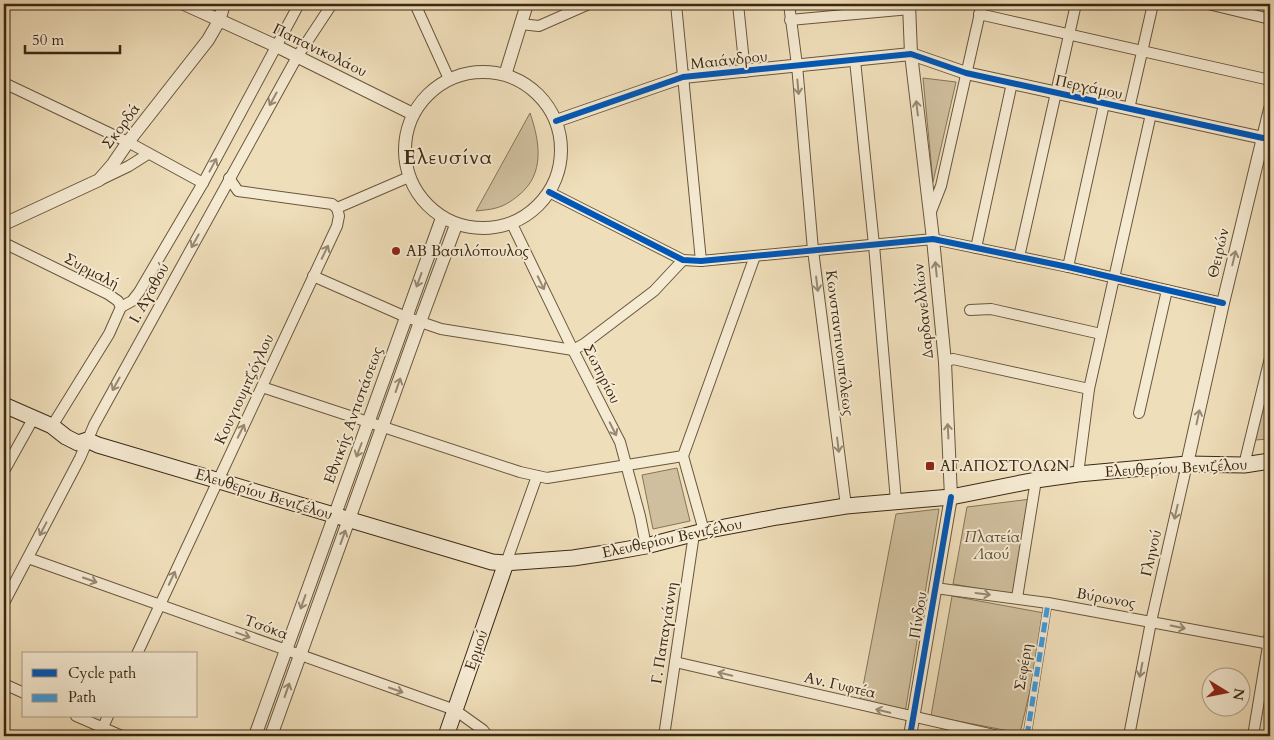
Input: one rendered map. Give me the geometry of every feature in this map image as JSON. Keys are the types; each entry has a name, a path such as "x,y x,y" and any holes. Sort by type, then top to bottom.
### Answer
{"main road":[{"path":"4,405 52,426"},
{"name":"Ελευθερίου Βενιζέλου","path":"52,426 66,437 78,443 87,440 98,445 492,562 506,563 573,558 646,546 699,532 846,506 951,497 1036,480 1078,474 1187,464 1244,465 1270,461"},
{"name":"Ερμού","path":"446,736 506,563"}],"street":[{"name":"Παπανικολάου","path":"184,4 297,56 413,114"},
{"name":"Σκορδά","path":"6,226 99,180 208,40 219,21 224,4"},
{"path":"121,308 132,301 139,292 203,184 299,4"},
{"name":"Ι. Αγαθού","path":"4,603 80,458 94,425 229,178 297,56 332,4"},
{"path":"415,4 450,79"},
{"path":"506,72 527,4"},
{"path":"520,24 539,26 589,4"},
{"path":"676,4 701,261"},
{"path":"738,4 745,72"},
{"name":"Κωνσταντινουπόλεως","path":"789,4 797,65 813,250 846,506"},
{"path":"1019,257 1076,4"},
{"path":"1129,109 1153,4"},
{"path":"1208,4 1270,18"},
{"path":"790,20 909,6"},
{"name":"Δαρδανελλίων","path":"909,6 911,54 933,239 945,362 951,497"},
{"path":"930,214 941,186 981,9 1069,35 1270,80"},
{"name":"Μαιάνδρου","path":"556,121 684,77 911,54"},
{"name":"Περγάμου","path":"911,54 966,73 1262,138"},
{"path":"855,60 874,244 896,501"},
{"path":"469,72 506,72 532,88 548,106 556,121 562,151 558,174 549,192 532,212 512,224 487,229 456,225 442,218 426,205 409,177 405,161 406,137 413,114 428,93 450,79 469,72"},
{"path":"976,248 1012,83"},
{"path":"4,84 128,142 203,184"},
{"path":"1068,267 1104,104"},
{"name":"Θειρών","path":"1187,464 1223,303 1270,109"},
{"path":"1078,474 1089,389 1151,114"},
{"path":"99,180 129,166 148,154"},
{"path":"229,178 238,191 332,204 336,208 409,177"},
{"path":"549,192 683,260 701,261 933,239 1068,267 1223,303"},
{"name":"Κουγιουμτζόγλου","path":"138,652 337,226 339,216 336,208"},
{"name":"Εθνικής Αντιστάσεως","path":"271,736 299,655 370,422 442,218"},
{"name":"Σωτηρίου","path":"512,224 620,442 628,466 646,546"},
{"name":"Εθνικής Αντιστάσεως","path":"255,736 286,650 383,426 456,225"},
{"name":"Συρμαλή","path":"4,243 108,294 118,301 121,308 109,334 52,426"},
{"path":"699,532 683,456 755,256"},
{"path":"313,276 406,317 441,329 573,350 584,344 654,291 683,260"},
{"path":"1139,413 1167,290"},
{"path":"970,310 991,309 1101,334"},
{"path":"1244,465 1270,358"},
{"path":"945,362 953,359 1089,389"},
{"path":"262,387 520,472 546,478 683,456"},
{"path":"4,472 33,419"},
{"name":"Γληνού","path":"1129,736 1151,622 1187,464"},
{"path":"506,563 536,476"},
{"path":"1017,598 1036,480"},
{"name":"Πίνδου","path":"910,736 951,497"},
{"name":"Γ. Παπαγιάννη","path":"664,736 675,662 699,532"},
{"name":"Τσόκα","path":"28,558 455,710 483,730 488,736"},
{"name":"Βύρωνος","path":"935,588 1017,598 1269,641"},
{"name":"Σεφέρη","path":"1027,736 1048,603"},
{"path":"1253,736 1269,641"},
{"name":"Αν. Γυφτέα","path":"675,662 999,736"},
{"path":"4,684 22,692"},
{"path":"79,718 101,732 122,736"},
{"path":"101,732 107,718"}],"green space":[{"path":"923,78 956,82 933,182"},
{"path":"530,113 538,146 537,167 533,177 527,187 508,203 493,209 476,211"},
{"path":"1267,389 1270,390 1270,439 1255,440"},
{"path":"677,468 690,521 653,529 642,475"},
{"name":"Πλατεία Λαού","path":"1031,499 1014,595 953,584 967,507"},
{"path":"939,509 905,713 860,702 896,514"},
{"path":"952,596 1044,613 1031,686 1020,733 931,716"}],"marked path":[{"path":"1027,736 1048,603"}],"cycle path":[{"path":"556,121 683,77 911,54 966,73 1263,138"},
{"path":"549,192 683,260 701,261 933,239 1068,267 1223,303"},
{"path":"910,736 951,497"}],"place":[{"name":"ΑΒ Βασιλόπουλος","path":"396,251"},
{"name":"ΑΓ.ΑΠΟΣΤΟΛΩΝ","path":"930,466"}],"district":[{"name":"Ελευσίνα","path":"448,157"}]}
